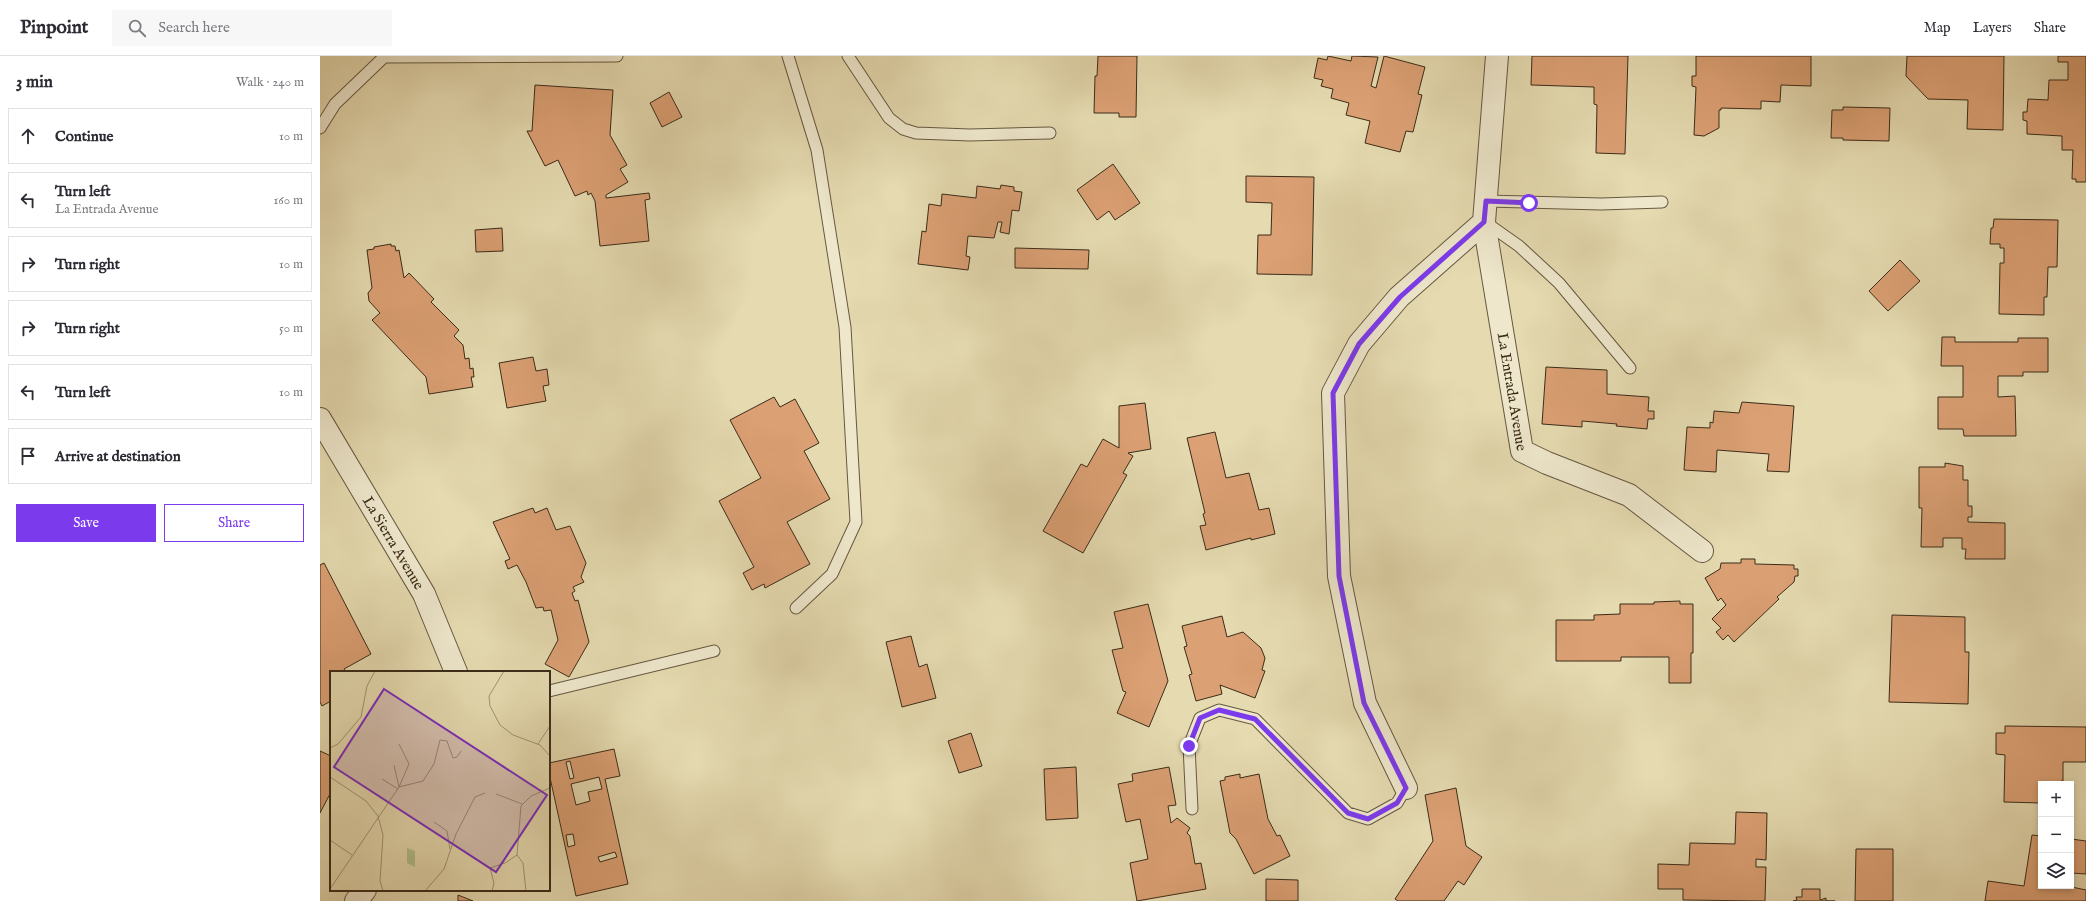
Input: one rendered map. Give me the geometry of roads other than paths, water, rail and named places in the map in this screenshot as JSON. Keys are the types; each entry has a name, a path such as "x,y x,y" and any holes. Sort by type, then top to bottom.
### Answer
{"street":[{"name":"La Entrada Avenue","path":"1497,56 1485,211 1522,451 1547,463 1629,495 1702,552"},
{"path":"1406,788 1364,703 1339,576 1333,393 1359,344 1400,297 1485,211"},
{"name":"La Sierra Avenue","path":"320,419 424,594 456,671"},
{"path":"356,901 364,891"}],"lane":[{"path":"320,128 335,104 383,57 617,56"},
{"path":"788,56 818,150 845,327 856,522 832,574 796,608"},
{"path":"848,56 889,118 903,129 916,133 970,135 1050,133"},
{"path":"1485,211 1662,202"},
{"path":"1485,211 1519,246 1559,283 1630,368"},
{"path":"550,691 714,651"},
{"path":"1192,809 1189,746 1200,718 1219,710 1255,719 1348,813 1368,819 1397,803 1406,788"}]}
